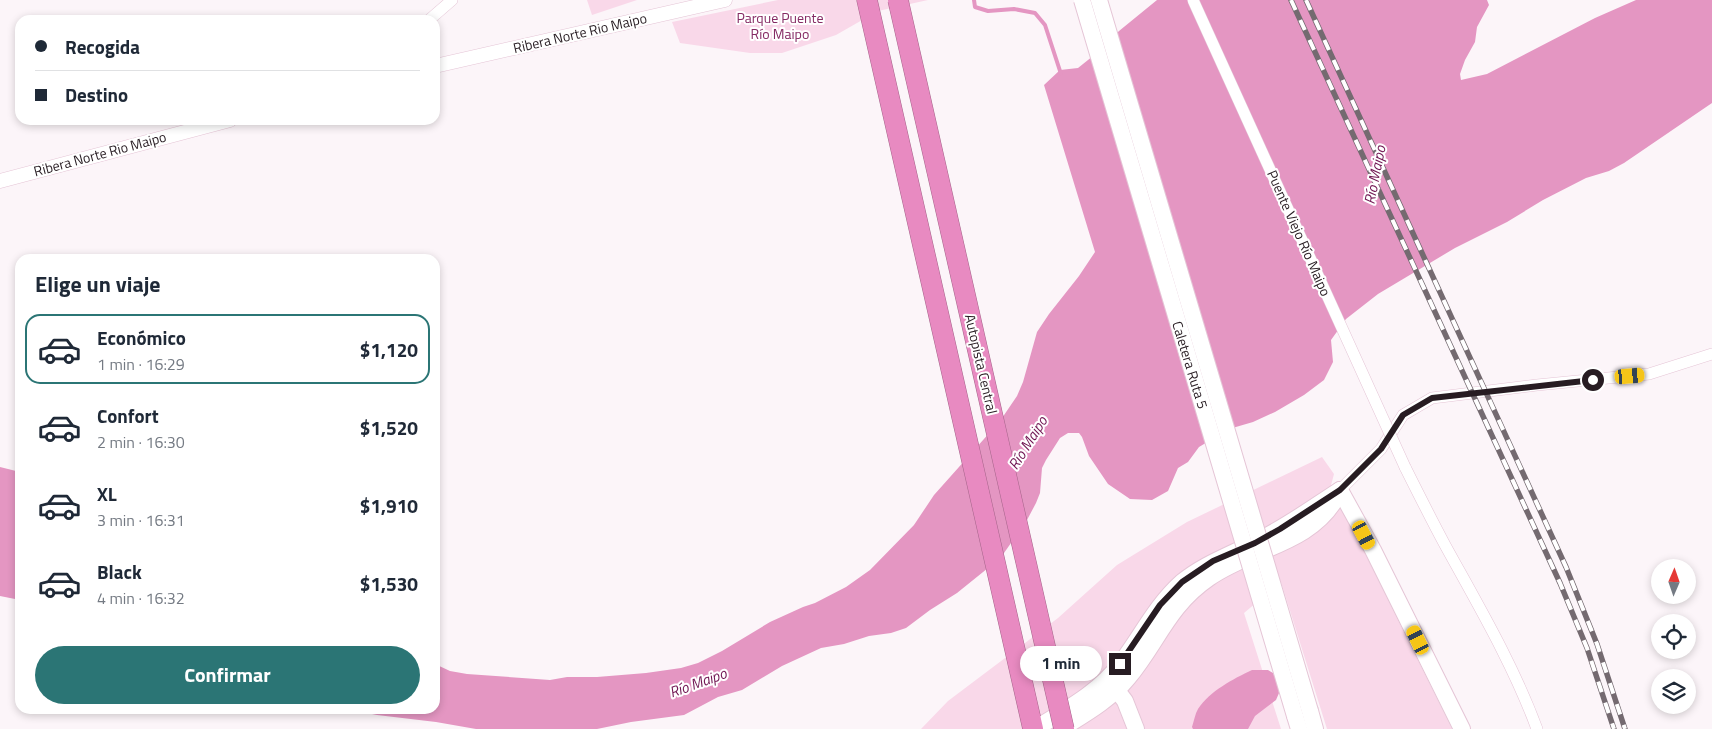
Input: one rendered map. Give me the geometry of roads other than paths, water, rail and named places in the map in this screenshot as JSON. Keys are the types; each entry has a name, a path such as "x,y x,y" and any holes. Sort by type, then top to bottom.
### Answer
{"highway":[{"path":"867,0 1034,729"},
{"name":"Autopista Central","path":"898,0 1063,729"}],"main road":[{"name":"Caletera Ruta 5","path":"1082,0 1301,719 1316,729"},
{"name":"Caletera Ruta 5","path":"1099,0 1301,719"},
{"path":"1034,729 1086,695 1113,684 1134,670 1164,623 1186,596 1210,577 1229,566 1300,534 1327,512 1340,490"},
{"path":"1340,490 1377,558 1462,729"},
{"path":"1063,729 1106,700 1113,684"},
{"path":"1113,684 1130,711 1136,729"}],"street":[{"path":"435,15 452,0"},
{"name":"Ribera Norte Rio Maipo","path":"440,65 725,0"},
{"name":"Puente Viejo Río Maipo","path":"1193,0 1405,467 1490,624 1520,687 1537,729"},
{"name":"Ribera Norte Rio Maipo","path":"0,181 211,125"},
{"path":"1340,490 1381,449 1403,415 1432,398 1649,374 1712,354"}],"water":[{"name":"Río Maipo","path":"1157,0 1487,0 1489,5 1477,27 1475,42 1460,74 1461,80 1487,74 1595,18 1636,0 1712,0 1712,103 1624,163 1609,171 1586,178 1543,200 1507,222 1455,248 1378,294 1346,319 1331,340 1333,362 1324,380 1304,395 1275,412 1253,422 1229,429 1199,447 1188,462 1178,468 1168,491 1152,500 1130,499 1108,484 1089,456 1079,433 1068,433 1060,438 1042,468 1040,493 1036,503 1027,520 1004,553 957,593 906,628 821,648 782,666 742,690 718,697 684,715 631,722 597,729 476,729 372,714 440,714 440,666 450,671 467,674 550,680 567,677 597,677 646,673 681,668 698,663 770,622 815,603 846,587 870,570 914,525 934,495 1000,421 1017,396 1023,382 1037,332 1095,252 1044,85 1060,70 1078,68 1098,52 1119,31"},
{"path":"0,467 15,471 15,599 0,596"},
{"path":"1252,670 1268,670 1273,673 1278,683 1279,693 1276,700 1255,716 1248,729 1193,729 1197,711 1215,691"}],"waterway":[{"path":"974,0 975,7 988,11 1014,9 1035,13 1045,25 1061,74"}],"railway":[{"path":"1291,0 1560,583 1587,648 1614,729"},
{"path":"1306,0 1566,567 1597,644 1625,729"}],"park label":[{"name":"Parque Puente Río Maipo","path":"780,26"}]}
